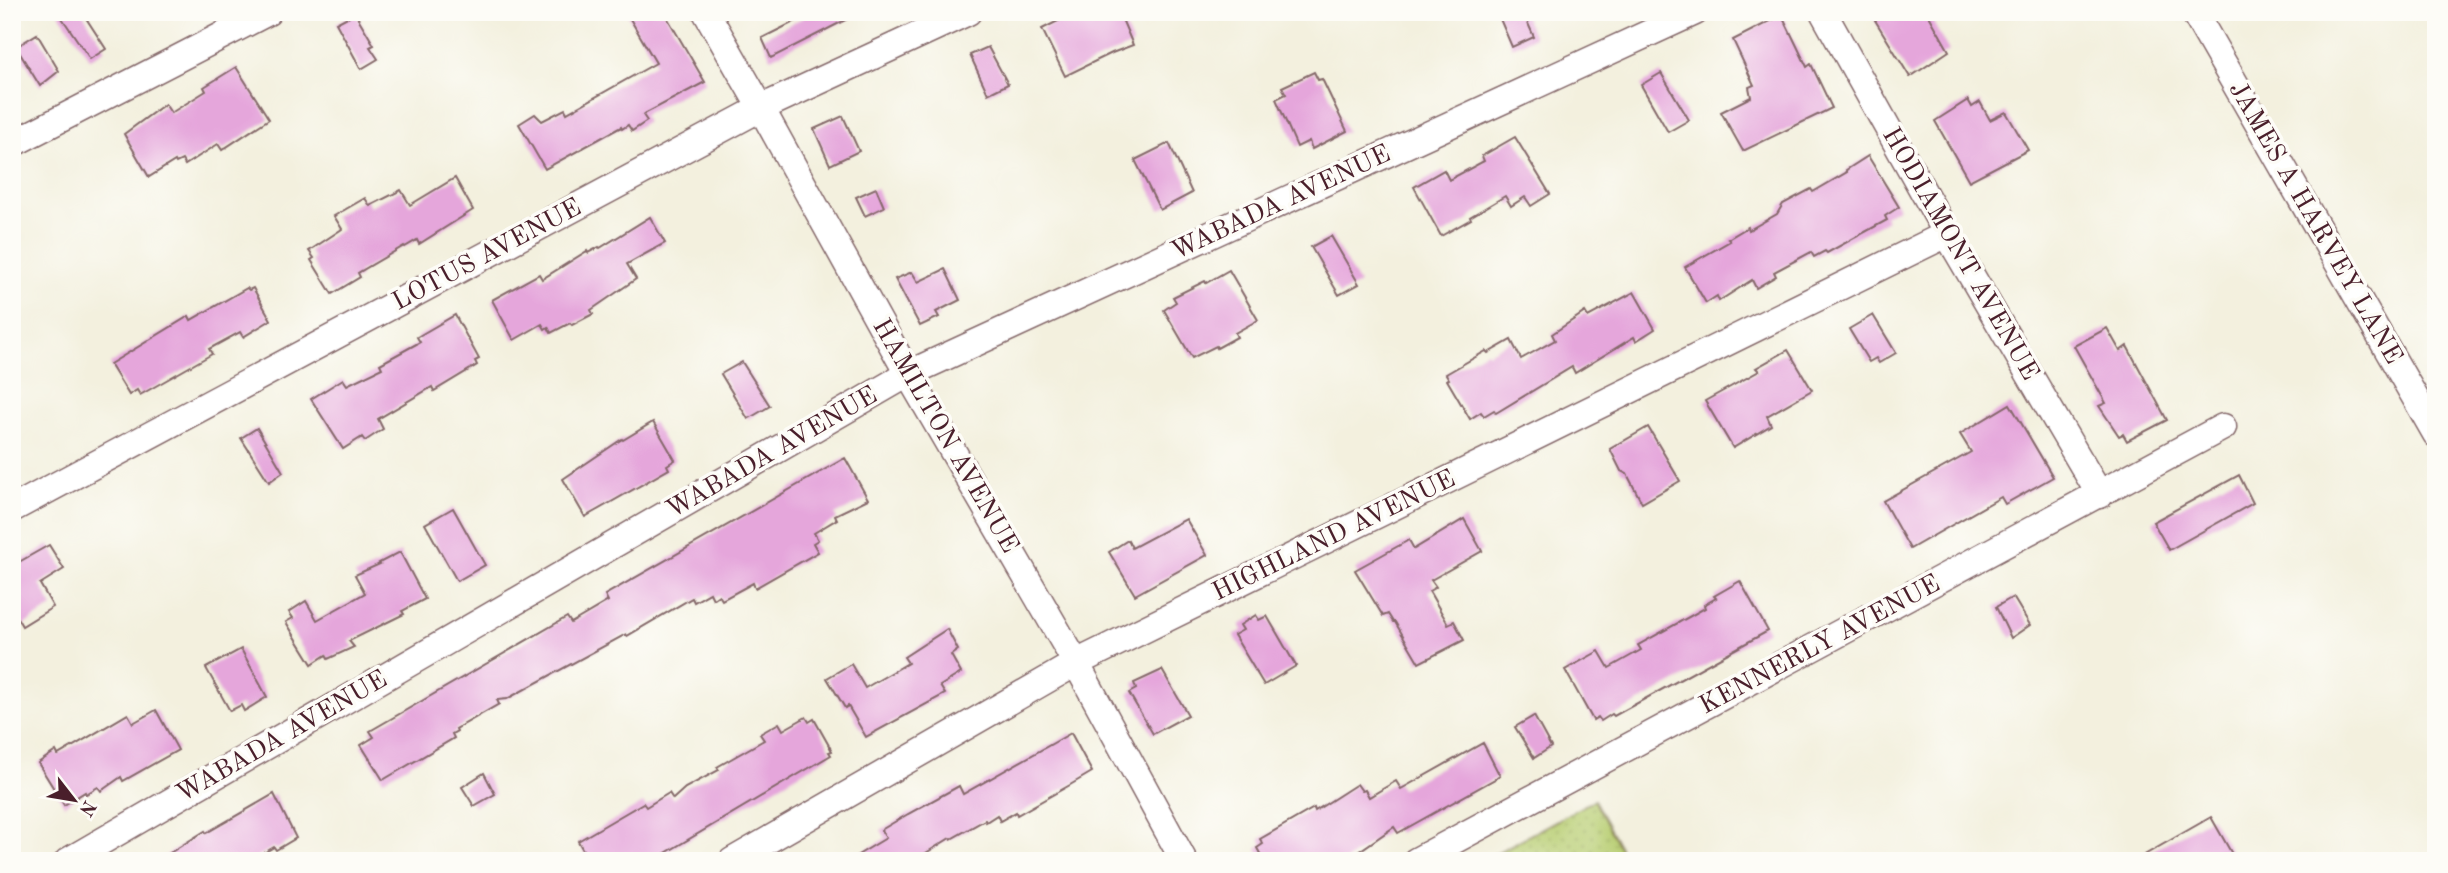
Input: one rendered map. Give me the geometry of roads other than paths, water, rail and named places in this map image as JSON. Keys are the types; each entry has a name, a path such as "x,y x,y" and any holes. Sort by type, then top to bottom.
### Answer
{"street":[{"path":"12,144 268,12"},
{"name":"HAMILTON AVENUE","path":"706,12 908,374 1076,663 1184,861"},
{"name":"LOTUS AVENUE","path":"12,509 761,108 968,12"},
{"name":"WABADA AVENUE","path":"68,861 908,374 1695,12"},
{"name":"HODIAMONT AVENUE","path":"1823,12 1947,234 2100,495"},
{"name":"JAMES A HARVEY LANE","path":"2194,12 2436,434"},
{"name":"HIGHLAND AVENUE","path":"732,861 1076,663 1947,234"},
{"name":"KENNERLY AVENUE","path":"1416,861 2223,427"}]}
